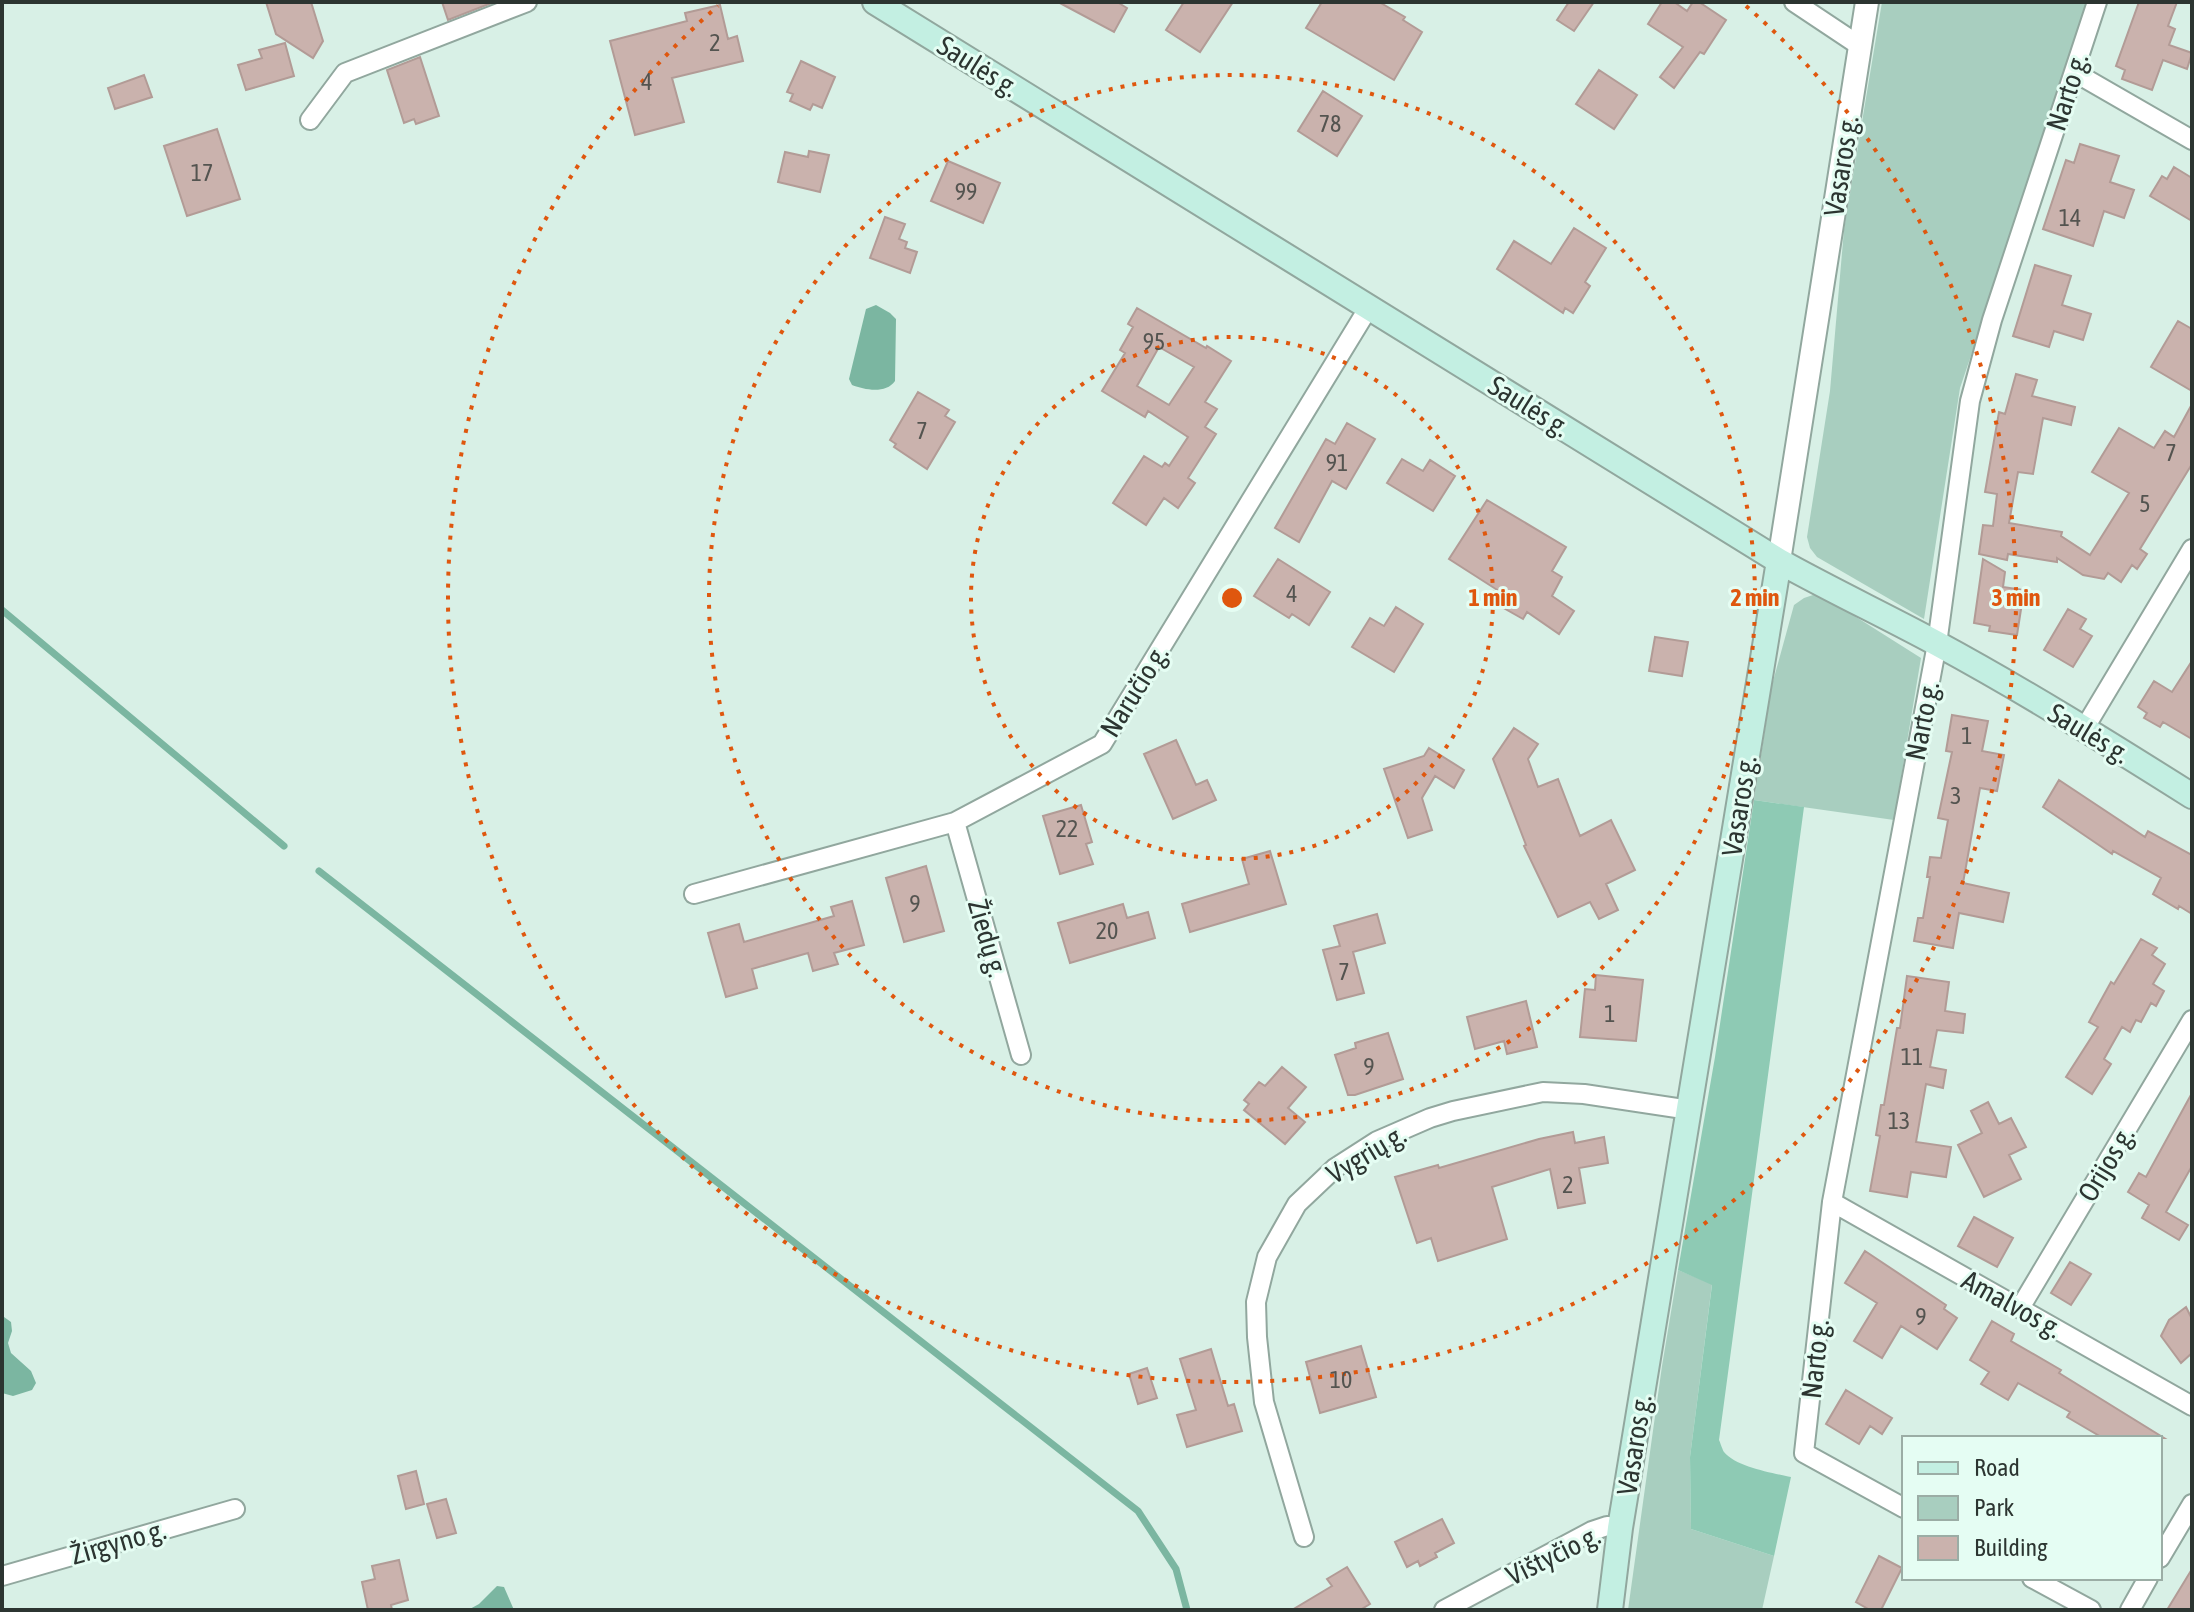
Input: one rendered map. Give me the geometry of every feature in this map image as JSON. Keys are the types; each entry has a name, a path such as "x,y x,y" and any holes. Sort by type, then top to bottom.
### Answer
{"main road":[{"name":"Saulės g.","path":"875,2 1779,561 1937,644 2192,796"},
{"name":"Vasaros g.","path":"1610,1610 1620,1528 1779,561"}],"street":[{"path":"310,120 345,73 527,2"},
{"path":"1794,2 1860,46"},
{"name":"Vasaros g.","path":"1779,561 1867,2"},
{"name":"Narto g.","path":"1902,1507 1804,1453 1832,1202 1937,644 1970,401 1992,320 2097,2"},
{"path":"2074,72 2192,140"},
{"name":"Naručio g.","path":"694,894 955,822 1102,744 1369,307"},
{"path":"2084,729 2192,549"},
{"name":"Žiedų g.","path":"955,822 1021,1055"},
{"name":"Orijos g.","path":"2020,1308 2192,1020"},
{"name":"Vygrių g.","path":"1304,1537 1264,1402 1256,1302 1267,1257 1297,1204 1335,1168 1377,1141 1430,1118 1482,1104 1543,1092 1584,1094 1690,1110"},
{"name":"Amalvos g.","path":"1832,1202 2192,1406"},
{"path":"2162,1555 2192,1504"},
{"name":"Žirgyno g.","path":"2,1576 235,1509"},
{"name":"Vištyčio g.","path":"1444,1610 1592,1531 1607,1526 1620,1528"},
{"path":"2036,1580 2091,1610"},
{"path":"2130,1610 2147,1580"}],"green space":[{"path":"1882,2 2091,2 1960,388 1924,619 1817,557 1807,537 1830,391 1844,230"},
{"path":"1813,595 1826,598 1921,658 1894,820 1754,800 1772,685 1794,605"},
{"path":"1678,1270 1712,1284 1690,1457 1691,1529 1774,1556 1762,1610 1628,1610"}],"shaded area":[{"path":"876,305 896,319 895,381 886,388 875,390 852,385 849,379 866,309"},
{"path":"1754,800 1804,807 1719,1440 1724,1452 1737,1462 1791,1477 1774,1556 1691,1529 1690,1457 1712,1285 1678,1270 1715,1057"},
{"path":"4,1317 11,1322 8,1343 11,1353 31,1371 36,1383 32,1390 13,1396 2,1393"},
{"path":"497,1586 504,1587 514,1610 468,1610 479,1604"}],"building":[{"path":"266,2 311,2 323,41 313,58 276,34"},
{"path":"442,2 494,2 448,20"},
{"path":"1058,2 1117,2 1127,8 1114,32"},
{"path":"1184,2 1233,2 1200,52 1166,30"},
{"path":"1322,2 1379,2 1405,17 1403,20 1422,32 1394,80 1306,28"},
{"path":"1569,2 1594,2 1574,31 1557,20"},
{"path":"1662,2 1674,2 1687,11 1693,2 1699,2 1726,20 1704,54 1700,52 1674,88 1660,77 1683,47 1648,24"},
{"path":"2139,2 2177,2 2168,26 2175,29 2169,45 2192,53 2187,69 2163,60 2152,90 2122,79 2125,70 2116,66"},
{"path":"720,5 728,39 737,36 743,61 672,78 684,122 635,135 610,41 687,21 685,13"},
{"path":"285,43 294,76 246,90 238,65 262,58 259,50"},
{"path":"420,57 439,116 416,124 414,119 404,123 387,70"},
{"path":"801,61 835,77 822,108 813,104 810,110 790,101 793,94 787,92"},
{"path":"1599,70 1637,95 1614,129 1576,104"},
{"path":"144,75 152,97 115,109 108,88"},
{"path":"1323,91 1362,116 1337,156 1298,131"},
{"path":"217,129 240,199 187,216 164,146"},
{"path":"2080,144 2119,156 2110,182 2134,190 2124,218 2104,211 2093,246 2043,229 2066,160 2074,163"},
{"path":"809,151 829,155 820,192 778,182 785,152 808,157"},
{"path":"948,161 1000,183 983,223 931,201"},
{"path":"2174,167 2192,178 2192,221 2150,196 2162,176 2167,179"},
{"path":"885,217 905,224 899,239 907,242 905,248 917,252 910,273 870,258"},
{"path":"1574,228 1606,248 1585,282 1590,286 1573,313 1565,308 1563,313 1497,269 1514,241 1551,264"},
{"path":"2035,265 2071,276 2062,305 2091,314 2083,340 2054,331 2049,347 2013,336"},
{"path":"1137,308 1231,361 1205,402 1217,409 1205,427 1216,434 1188,478 1195,483 1178,508 1164,498 1146,525 1113,503 1144,456 1162,467 1165,463 1169,466 1188,437 1148,411 1145,417 1102,391 1125,353 1120,350 1133,327 1128,324","holes":["1159,347 1194,367 1169,405 1137,386"]},
{"path":"2178,321 2192,329 2192,391 2151,367"},
{"path":"2016,374 2037,380 2032,396 2075,407 2071,425 2043,418 2033,474 2018,472 2009,523 2062,532 2061,536 2090,555 2129,493 2092,472 2119,428 2154,448 2165,431 2174,437 2192,404 2192,464 2140,549 2147,554 2137,569 2132,565 2121,582 2108,573 2104,579 2083,575 2057,558 2057,562 2008,554 2007,560 1979,554 1983,525 1993,526 1997,494 1985,492 1999,412 2005,414"},
{"path":"918,392 949,410 945,416 955,422 927,469 894,447 896,444 890,440"},
{"path":"1347,423 1375,439 1346,489 1332,481 1299,542 1275,528 1326,439 1335,444"},
{"path":"1402,459 1423,471 1430,460 1455,476 1433,511 1387,483"},
{"path":"1487,500 1566,547 1552,571 1562,577 1552,596 1574,611 1559,634 1527,612 1523,619 1502,607 1505,600 1500,597 1502,593 1449,559"},
{"path":"1278,559 1330,592 1309,625 1292,614 1289,618 1254,596"},
{"path":"1983,559 2005,572 2003,587 2024,590 2017,635 1989,631 1990,626 1974,623"},
{"path":"1396,607 1423,624 1394,672 1352,647 1370,618 1384,626"},
{"path":"2068,609 2086,619 2080,629 2092,636 2073,667 2044,650"},
{"path":"1655,637 1688,642 1682,676 1649,671"},
{"path":"2192,661 2192,739 2163,722 2160,727 2144,718 2147,713 2138,707 2154,681 2172,692"},
{"path":"1952,715 1988,721 1982,751 2004,755 1997,791 1980,788 1963,883 2009,893 2003,922 1959,913 1953,948 1914,941 1918,918 1923,918 1930,857 1941,858 1948,820 1938,818 1952,752 1946,751"},
{"path":"1514,728 1538,744 1528,759 1538,787 1558,779 1580,836 1611,820 1635,870 1606,884 1618,910 1599,919 1590,902 1558,917 1524,846 1493,759"},
{"path":"1176,740 1196,785 1207,780 1216,800 1173,819 1144,754"},
{"path":"1429,748 1464,770 1454,788 1435,776 1422,798 1432,830 1408,838 1384,769 1424,756"},
{"path":"2059,780 2145,837 2148,831 2192,855 2192,914 2153,894 2161,878 2113,851 2112,854 2043,807"},
{"path":"1081,805 1092,842 1086,844 1093,864 1060,874 1043,816"},
{"path":"1270,851 1286,904 1190,932 1182,904 1249,884 1242,859"},
{"path":"926,866 944,931 904,942 886,878"},
{"path":"852,901 864,945 834,953 838,964 813,971 808,953 752,969 757,988 726,997 708,933 739,924 744,942 834,916 831,907"},
{"path":"1123,904 1127,918 1148,912 1155,938 1070,963 1058,923"},
{"path":"1377,914 1385,943 1353,952 1364,993 1337,1000 1323,950 1340,946 1334,926"},
{"path":"2141,939 2157,948 2152,955 2165,964 2153,984 2164,991 2156,1006 2151,1003 2141,1022 2136,1020 2130,1032 2122,1027 2104,1059 2111,1064 2092,1094 2066,1077 2098,1027 2089,1022 2111,982 2114,984"},
{"path":"1596,975 1643,980 1636,1041 1580,1037 1585,989 1595,990"},
{"path":"1907,976 1949,982 1945,1011 1965,1014 1963,1033 1937,1030 1930,1067 1946,1070 1943,1088 1926,1084 1916,1142 1951,1147 1946,1177 1911,1172 1907,1197 1870,1191 1880,1136 1876,1135 1881,1105 1884,1105 1897,1028 1900,1028"},
{"path":"1526,1001 1537,1047 1507,1054 1504,1041 1475,1049 1467,1017"},
{"path":"1388,1033 1403,1079 1348,1095 1335,1055 1356,1048 1355,1043"},
{"path":"1282,1067 1306,1087 1288,1108 1305,1122 1285,1144 1244,1110 1249,1104 1244,1100 1259,1082 1265,1086"},
{"path":"2192,1093 2192,1166 2166,1212 2188,1225 2179,1240 2142,1218 2149,1205 2128,1192 2139,1173 2146,1177"},
{"path":"1988,1102 1999,1124 2011,1118 2026,1147 2009,1155 2021,1179 1984,1197 1958,1145 1982,1133 1971,1111"},
{"path":"1573,1132 1575,1143 1604,1137 1608,1163 1579,1168 1585,1203 1558,1208 1550,1169 1492,1187 1507,1239 1438,1261 1431,1238 1417,1243 1395,1177"},
{"path":"1974,1217 2013,1238 1997,1267 1958,1246"},
{"path":"1865,1251 1946,1305 1944,1309 1957,1318 1937,1349 1901,1326 1882,1358 1854,1341 1877,1303 1845,1283"},
{"path":"2070,1262 2091,1274 2071,1305 2051,1293"},
{"path":"2186,1307 2192,1319 2192,1353 2181,1363 2161,1336 2169,1320"},
{"path":"1992,1321 2014,1334 2011,1341 2161,1436 2100,1436 2067,1417 2070,1412 2018,1383 2008,1400 1981,1384 1989,1372 1970,1360"},
{"path":"1361,1346 1376,1397 1320,1413 1306,1362"},
{"path":"1211,1349 1228,1406 1234,1404 1242,1431 1187,1447 1177,1415 1196,1410 1180,1359"},
{"path":"1147,1368 1157,1398 1138,1404 1129,1374"},
{"path":"1846,1390 1892,1418 1882,1434 1870,1426 1859,1444 1826,1424"},
{"path":"416,1471 424,1504 406,1509 398,1476"},
{"path":"446,1499 456,1533 437,1538 427,1504"},
{"path":"1442,1519 1454,1543 1420,1566 1418,1561 1407,1567 1395,1542"},
{"path":"1879,1556 1902,1568 1881,1610 1870,1610 1856,1602"},
{"path":"399,1560 408,1600 391,1605 392,1610 368,1610 362,1582 375,1579 372,1566"},
{"path":"1347,1567 1370,1604 1360,1610 1292,1610 1332,1586 1327,1579"},
{"path":"2192,1569 2192,1610 2167,1610"}],"waterway":[{"path":"2,610 284,846"},
{"path":"319,871 1138,1511 1176,1569 1187,1610"}]}
